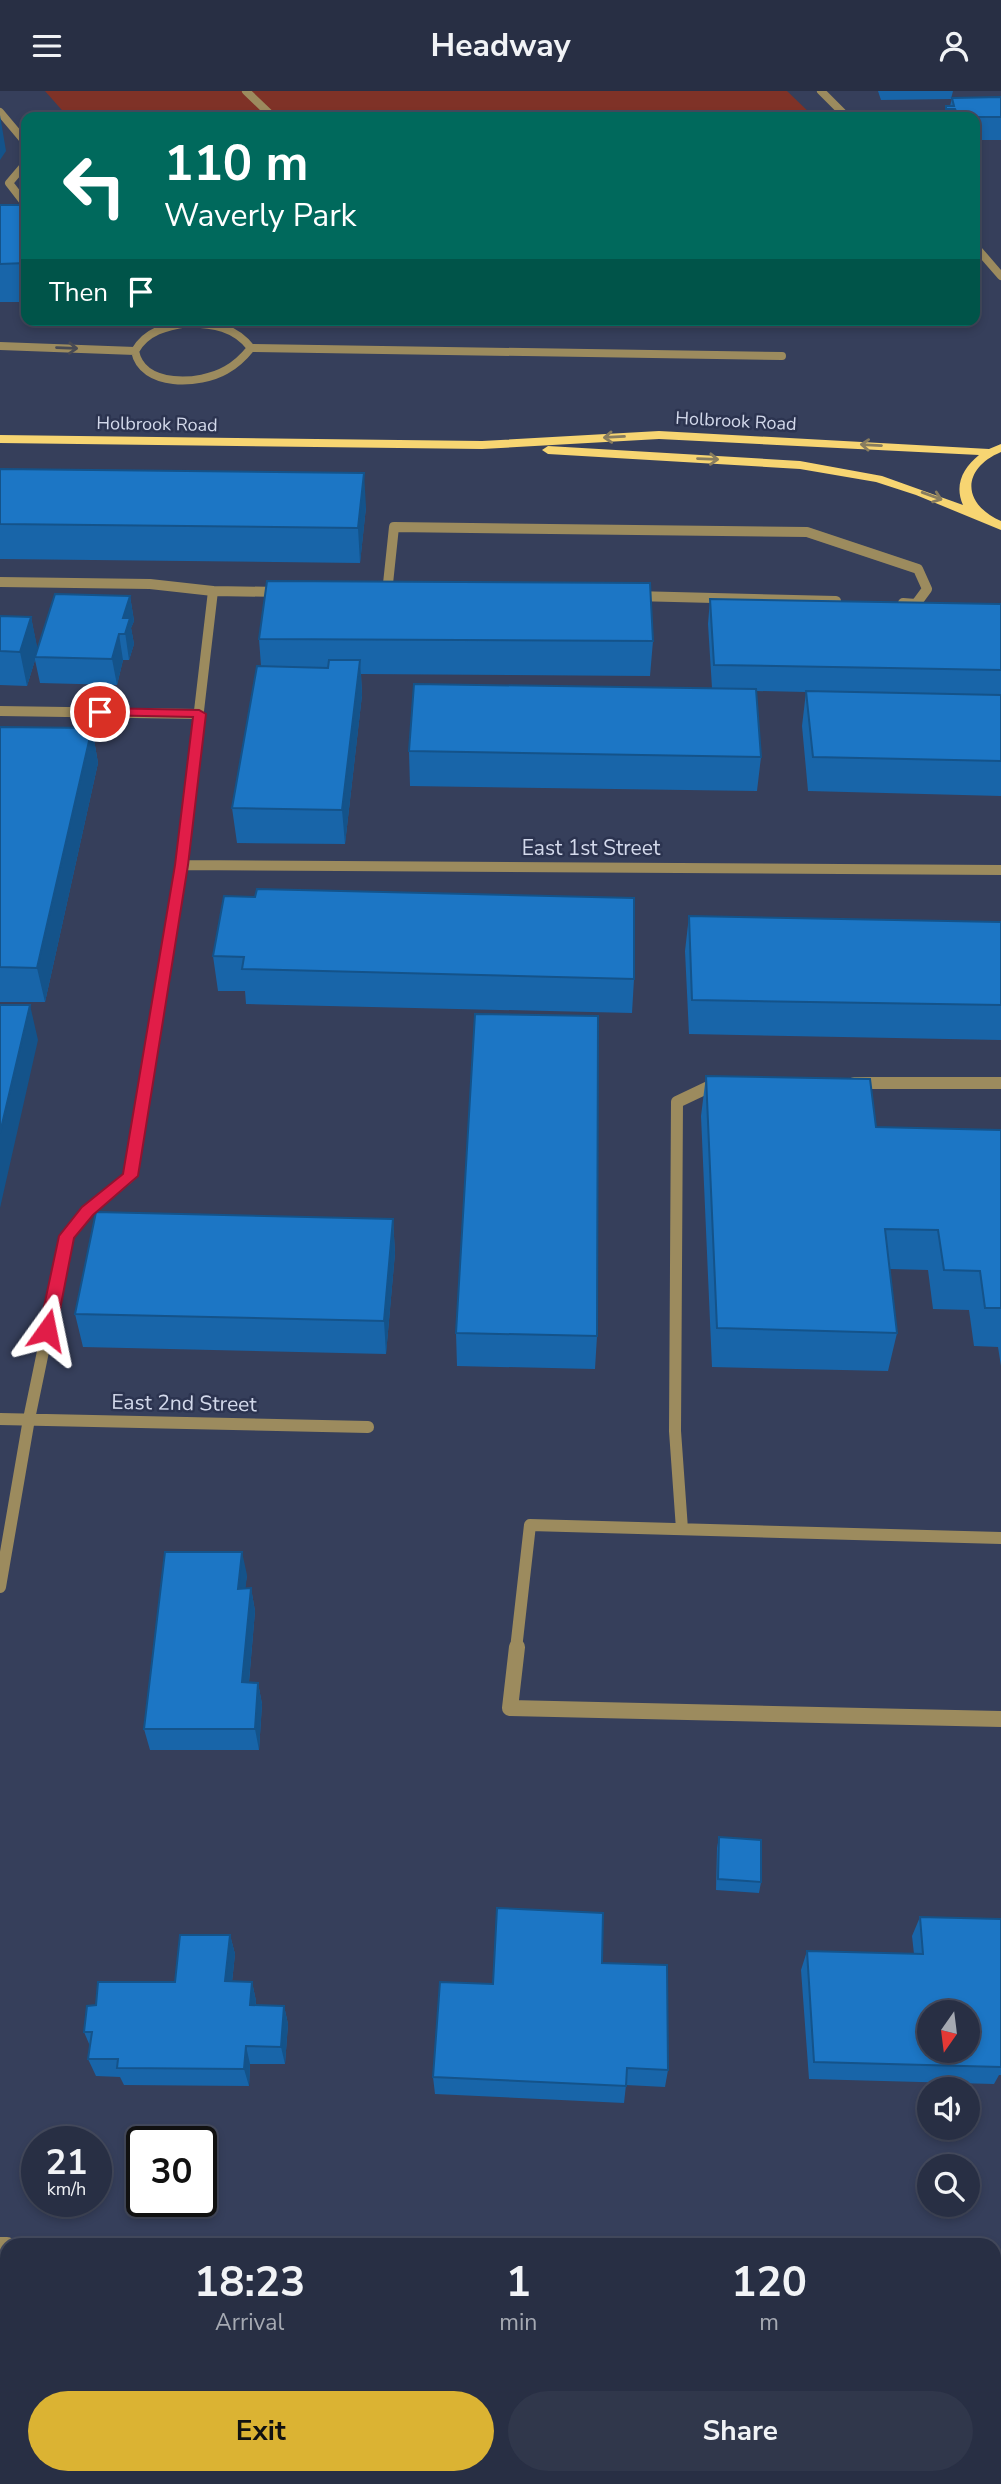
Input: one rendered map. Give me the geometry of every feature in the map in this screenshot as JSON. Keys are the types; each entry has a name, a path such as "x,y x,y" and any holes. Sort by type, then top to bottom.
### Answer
{"main road":[{"name":"Holbrook Road","path":"0,439 482,445 659,435 995,450"},
{"name":"Holbrook Road","path":"482,445 640,458 800,465 878,479 920,492 1001,526"},
{"path":"979,515 965,492 965,479 970,468 995,450"}],"street":[{"path":"246,91 267,112"},
{"path":"821,91 842,112"},
{"path":"0,112 21,137"},
{"path":"21,169 9,183 21,199"},
{"path":"980,252 1001,276"},
{"path":"168,326 143,338 135,351 138,365 147,372 180,380 200,379 227,372 245,360 251,348"},
{"path":"219,326 239,333 251,348"},
{"path":"0,346 135,351"},
{"path":"251,348 782,356"},
{"path":"387,593 394,527 807,532 918,569 927,589 916,604 889,603"},
{"path":"0,582 150,584 213,591 293,592"},
{"path":"0,1587 29,1419 66,1236 88,1211 130,1176 181,865 213,591"},
{"path":"374,592 401,593"},
{"path":"619,596 849,601"},
{"path":"0,711 199,714"},
{"name":"East 1st Street","path":"181,865 1001,870"},
{"path":"682,1529 676,1431 677,1102 719,1083 732,1083"},
{"path":"840,1083 1001,1083"},
{"name":"East 2nd Street","path":"0,1419 368,1427"},
{"path":"1001,1538 530,1525 510,1707 1001,1719"}],"shaded area":[{"path":"45,91 787,91 809,112 64,112"}],"building":[{"path":"1001,97 1001,117 980,117 980,112 946,109 946,106 954,106 952,98"},
{"path":"0,205 21,205 21,263 0,264"},
{"path":"0,469 364,473 358,528 0,524"},
{"path":"267,581 650,583 653,641 259,639"},
{"path":"55,594 130,596 123,618 130,618 125,634 119,634 112,659 35,657"},
{"path":"710,599 1001,604 1001,670 714,665"},
{"path":"0,616 31,617 20,652 0,651"},
{"path":"329,660 360,660 342,810 232,808 257,666 328,668"},
{"path":"414,684 756,689 761,757 409,751"},
{"path":"806,691 1001,695 1001,761 813,757"},
{"path":"0,727 92,728 37,968 0,967"},
{"path":"257,889 634,898 634,979 242,969 244,957 213,956 224,896 255,897"},
{"path":"689,916 1001,922 1001,1005 692,1000"},
{"path":"0,1005 30,1005 0,1133"},
{"path":"475,1014 598,1016 597,1336 456,1333"},
{"path":"706,1076 870,1079 876,1127 1001,1130 1001,1308 985,1308 980,1271 944,1270 938,1230 885,1229 897,1333 717,1328"},
{"path":"96,1212 393,1219 384,1321 75,1314"},
{"path":"165,1552 242,1552 238,1589 251,1588 242,1682 258,1683 255,1729 144,1729"},
{"path":"719,1837 761,1840 761,1882 718,1879"},
{"path":"497,1908 603,1913 602,1963 667,1965 668,2070 627,2068 626,2086 433,2077 440,1982 493,1984"},
{"path":"920,1917 1001,1919 1001,2067 814,2062 807,1951 923,1954"},
{"path":"180,1935 230,1935 225,1981 252,1982 250,2005 284,2006 281,2047 246,2046 244,2069 117,2068 118,2059 88,2059 92,2032 84,2032 87,2006 96,2005 98,1982 175,1982"}],"route":[{"path":"47,1330 66,1236 88,1211 130,1176 181,865 199,714 100,712"}]}
